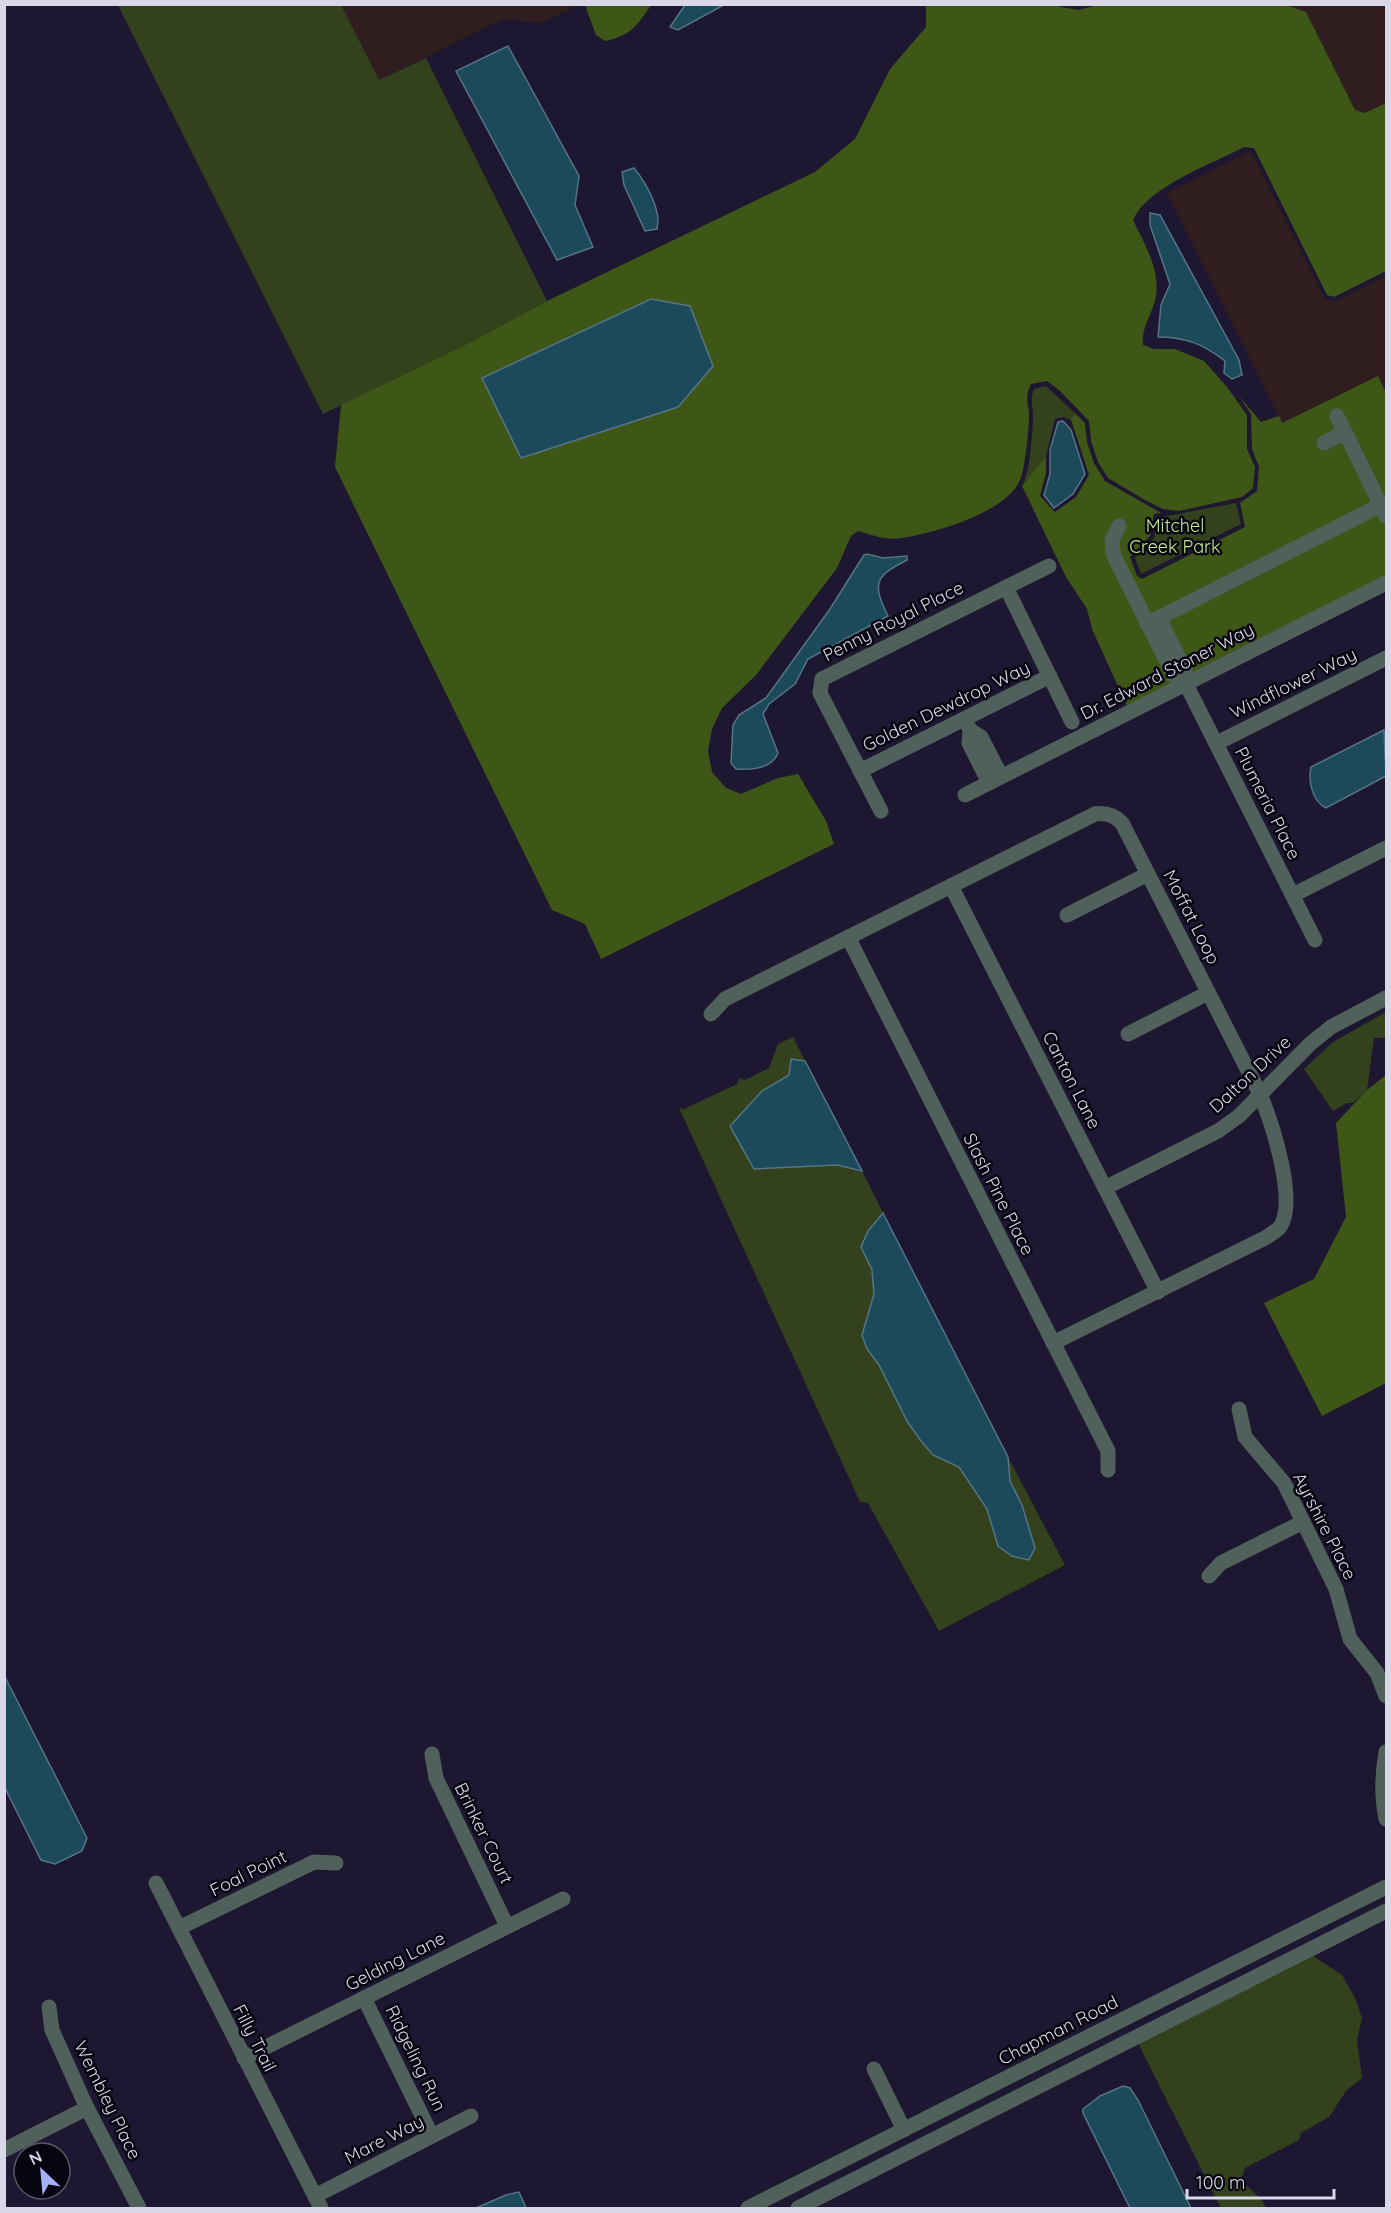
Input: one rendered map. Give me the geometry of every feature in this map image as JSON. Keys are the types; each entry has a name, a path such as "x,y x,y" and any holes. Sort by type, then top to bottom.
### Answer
{"street":[{"path":"1153,621 1384,511 1337,416"},
{"path":"1324,443 1345,432"},
{"name":"Plumeria Place","path":"1119,526 1112,540 1113,554 1169,652 1185,670 1186,684 1315,940"},
{"name":"Penny Royal Place","path":"881,811 820,693 819,685 822,679 1049,566"},
{"name":"Dr. Edward Stoner Way","path":"965,795 1386,583"},
{"path":"1006,587 1072,722"},
{"name":"Windflower Way","path":"1216,743 1386,658"},
{"name":"Golden Dewdrop Way","path":"860,771 967,725 1050,676"},
{"path":"967,725 981,737 980,751 995,780"},
{"name":"Moffat Loop","path":"711,1014 725,999 1095,814 1105,813 1122,823 1260,1094 1273,1126 1281,1160 1284,1189 1280,1227 1265,1238 1053,1343"},
{"path":"1293,895 1386,848"},
{"path":"1066,915 1148,874"},
{"name":"Canton Lane","path":"951,886 1158,1292"},
{"name":"Slash Pine Place","path":"848,937 1108,1451 1108,1470"},
{"path":"1128,1034 1208,993"},
{"name":"Dalton Drive","path":"1105,1188 1218,1131 1239,1116 1331,1028 1386,998"},
{"name":"Ayrshire Place","path":"1239,1409 1245,1437 1284,1483 1336,1589 1350,1639 1377,1673 1386,1696"},
{"path":"1209,1576 1221,1563 1303,1522"},
{"path":"1386,1752 1382,1778 1382,1800 1386,1819"},
{"name":"Brinker Court","path":"432,1754 436,1778 507,1926"},
{"name":"Foal Point","path":"179,1928 314,1862 336,1863"},
{"name":"Filly Trail","path":"156,1883 318,2202"},
{"name":"Chapman Road","path":"748,2208 1386,1887"},
{"name":"Gelding Lane","path":"244,2058 563,1899"},
{"path":"798,2208 1386,1911"},
{"name":"Ridgeling Run","path":"364,1998 432,2136"},
{"name":"Wembley Place","path":"49,2007 52,2030 87,2108 140,2208"},
{"path":"1053,2055 1063,2075"},
{"path":"874,2068 904,2130"},
{"path":"4,2150 87,2108"},
{"name":"Mare Way","path":"318,2202 471,2116"}],"shaded area":[{"path":"341,5 580,5 541,23 504,19 379,80"},
{"path":"1286,5 1386,5 1386,103 1365,113 1355,110 1306,12"},
{"path":"1248,152 1252,153 1325,299 1336,301 1386,276 1386,393 1378,376 1282,423 1167,193"}],"green space":[{"path":"585,4 651,5 627,33 605,41 596,35"},
{"path":"1058,4 1061,7 1078,10 1101,4 1286,5 1306,12 1355,110 1365,113 1386,103 1386,271 1334,297 1327,295 1254,148 1244,147 1182,178 1152,197 1140,208 1133,220 1150,256 1157,286 1156,296 1145,326 1143,345 1154,349 1175,349 1204,361 1227,387 1247,415 1247,449 1255,467 1253,488 1242,497 1179,511 1163,509 1108,478 1098,462 1091,441 1089,421 1047,381 1031,384 1027,398 1029,419 1022,474 1016,487 1005,499 971,518 934,531 896,539 858,531 851,536 837,568 756,675 722,708 712,729 708,751 712,772 726,788 741,794 778,778 798,774 826,821 834,844 601,959 585,924 552,910 335,467 341,405 467,344 547,301 815,172 855,139 890,69 926,27 926,5"},
{"path":"118,5 341,5 379,80 426,58 547,301 467,344 323,414"},
{"path":"1378,376 1386,393 1386,577 1127,706 1092,629 1087,609 1066,577 1022,486 1046,456 1046,473 1040,496 1055,512 1076,497 1089,475 1071,420 1075,413 1085,423 1087,442 1094,463 1105,481 1161,513 1154,514 1150,536 1130,557 1137,576 1142,579 1245,527 1240,503 1257,491 1259,467 1252,449 1251,414 1239,396 1261,422 1279,416 1282,423"},
{"path":"1046,386 1075,413 1071,420 1063,417 1055,419 1046,456 1022,486 1030,455 1033,393 1034,389"},
{"name":"Mitchel Creek Park","path":"1236,503 1241,524 1141,574 1135,558 1154,538 1157,518"},
{"path":"1386,1012 1386,1038 1374,1038 1367,1090 1353,1103 1347,1103 1333,1111 1304,1069 1333,1042"},
{"path":"793,1037 805,1061 791,1060 789,1075 762,1091 754,1169 838,1165 862,1171 883,1213 868,1231 861,1247 872,1270 874,1294 862,1335 867,1349 879,1365 907,1421 921,1441 933,1455 959,1467 987,1510 998,1546 1033,1539 1010,1481 1008,1457 1065,1565 939,1631 868,1503 860,1502 679,1108 684,1109 737,1084 739,1078 745,1080 769,1068 778,1044"},
{"path":"1386,1075 1386,1383 1322,1416 1264,1303 1314,1279 1346,1217 1336,1123 1367,1090"},
{"path":"1313,1956 1342,1975 1355,1998 1362,2018 1357,2040 1362,2078 1346,2091 1329,2117 1301,2133 1299,2140 1245,2168 1241,2180 1262,2200 1266,2208 1221,2208 1138,2043"}],"water":[{"path":"685,5 724,5 678,30 670,27"},
{"path":"508,46 579,176 575,205 593,247 557,260 456,71"},
{"path":"634,168 648,189 655,205 657,229 645,231 624,185 622,172"},
{"path":"1150,213 1160,215 1239,360 1242,375 1232,379 1224,373 1225,361 1202,346 1177,338 1158,337 1161,305 1170,284 1150,225"},
{"path":"651,299 690,306 713,366 678,407 521,458 482,378"},
{"path":"1063,421 1071,430 1085,474 1073,494 1054,508 1044,495 1050,474 1050,450 1058,422"},
{"path":"864,555 883,558 907,556 907,560 889,571 879,581 879,595 888,616 808,659 795,684 769,704 763,714 778,753 775,758 760,767 736,769 731,763 733,725 739,715 766,698 830,609"},
{"path":"1384,730 1386,776 1326,808 1321,805 1312,790 1311,767"},
{"path":"791,1059 805,1061 862,1171 837,1165 754,1169 730,1126 762,1091 789,1075"},
{"path":"883,1213 1008,1457 1010,1481 1022,1505 1035,1548 1029,1560 1012,1556 998,1546 987,1509 959,1467 933,1455 921,1441 907,1421 879,1365 867,1349 862,1335 874,1294 872,1270 861,1247 868,1231"},
{"path":"4,1675 87,1838 82,1851 55,1864 41,1860 5,1788"},
{"path":"1123,2086 1130,2088 1138,2100 1191,2208 1130,2208 1083,2113 1083,2109 1100,2096"},
{"path":"519,2192 526,2208 476,2208 506,2195"}]}
